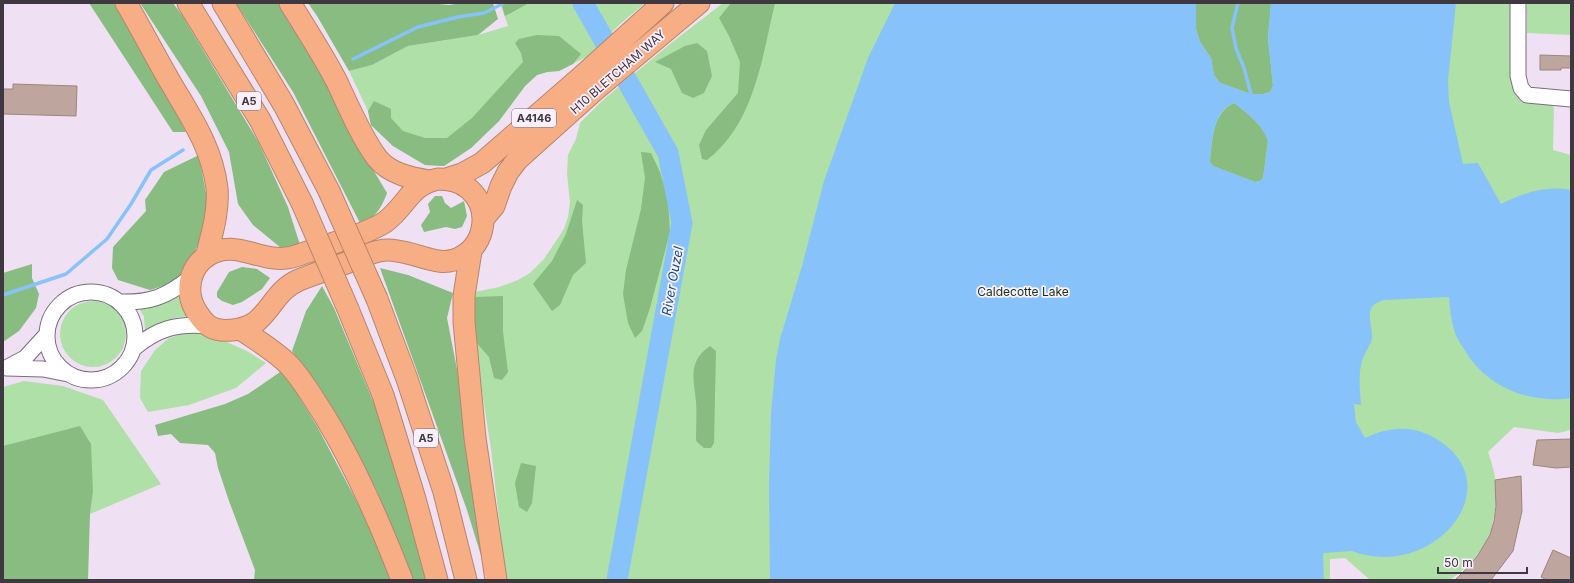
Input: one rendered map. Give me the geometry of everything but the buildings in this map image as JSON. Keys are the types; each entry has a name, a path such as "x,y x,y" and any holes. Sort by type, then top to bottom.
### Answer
{"highway":[{"path":"126,3 194,120 209,152 217,188 216,220 206,257 196,267 190,278 190,294 195,309 209,326 224,330 240,330 257,321 281,292 297,281 379,251 412,253 431,260 449,261 459,259 471,251"},
{"name":"A5","path":"188,3 260,120 302,203 348,309 383,395 415,499 437,580"},
{"name":"A5","path":"223,3 284,104 329,191 377,299 407,378 444,492 466,580"},
{"path":"290,3 312,39 360,129 378,159 395,172 410,178 459,182 469,188 481,207 484,219 479,238 471,251 466,276 464,322 474,438 496,580"},
{"name":"H10 BLETCHAM WAY","path":"484,219 494,206 508,172 517,160 588,84 643,21 663,3"},
{"name":"H10 BLETCHAM WAY","path":"206,257 221,250 238,249 270,258 291,258 372,230 396,213 411,193 419,186 462,174 482,163 588,84 661,35 698,3"},
{"path":"240,330 265,346 288,364 308,390 358,475 402,580"}],"street":[{"path":"1518,3 1518,76 1521,88 1527,95 1571,99"},
{"path":"119,302 139,302 157,298 176,290 190,278"},
{"path":"85,292 97,292 109,295 128,311 133,323 135,336 133,348 127,361 119,369 110,375 90,379 79,378 60,367 48,346 47,334 49,322 55,311 63,302 73,296 85,292"},
{"path":"133,348 156,332 171,327 190,324 209,326"},
{"path":"4,369 25,358 47,334"},
{"path":"4,369 44,369 70,374"}],"green space":[{"path":"89,3 115,3 163,86 186,132 173,132"},
{"path":"140,3 173,3 182,15 259,143 288,207 300,245 281,248 253,225 238,204 229,152 201,96"},
{"path":"236,3 278,3 335,98 387,193 377,212 361,225 293,92"},
{"path":"308,3 429,3 449,5 462,3 493,3 498,19 478,35 408,46 372,65 349,71"},
{"path":"500,3 645,3 619,25 588,56 559,71 537,75 525,86 499,121 471,148 444,166 425,165 393,146 371,125 368,111 349,71 372,65 408,46 478,35 508,26"},
{"path":"501,3 529,3 505,16"},
{"name":"Caldecotte Lake","path":"723,3 1526,3 1526,16 1519,17 1521,88 1546,97 1554,108 1553,150 1571,155 1571,430 1558,433 1514,427 1488,452 1492,463 1497,497 1490,534 1483,547 1472,560 1461,572 1449,580 1372,580 1345,558 1330,559 1330,580 506,580 491,449 474,340 475,292 499,287 518,280 530,273 544,259 564,229 568,217 570,202 567,174 568,155 576,139 580,123 603,100 670,44"},
{"path":"731,3 775,3 760,67 746,108 736,127 723,145 707,160 702,159 699,145 706,130 738,93 740,62 729,36 719,18"},
{"path":"1196,3 1271,3 1268,38 1273,86 1270,92 1263,94 1251,94 1220,83 1214,75 1211,58 1200,42 1196,29"},
{"path":"1527,3 1571,3 1571,35 1527,33"},
{"path":"537,35 559,36 581,54 573,64 559,71 537,75 525,86 499,121 471,148 444,166 425,165 393,146 371,125 368,111 374,101 391,109 391,118 403,131 425,138 447,138 472,118 523,62 521,53 515,43 519,39"},
{"path":"697,43 707,51 712,76 704,93 693,98 682,93 671,69 655,62 685,46"},
{"path":"1234,103 1260,126 1268,141 1263,178 1260,181 1255,182 1213,166 1210,162 1214,129 1217,121 1221,114"},
{"path":"641,152 651,153 660,172 668,199 670,232 650,308 642,331 635,338 628,323 623,294 626,270 641,209 645,178"},
{"path":"199,155 207,199 203,234 193,255 187,274 163,286 150,290 118,280 112,268 113,247 146,211 145,200 164,172"},
{"path":"435,196 442,196 445,203 451,208 464,201 467,216 462,227 455,229 446,227 424,232 421,225 430,212 428,204"},
{"path":"577,200 583,205 582,221 586,263 573,275 560,305 552,311 533,284 552,261 566,234"},
{"path":"32,264 32,278 39,294 36,308 19,331 3,342 3,273"},
{"path":"242,267 257,269 270,278 262,289 242,302 233,305 222,301 217,297 217,292 229,272"},
{"path":"380,268 408,275 453,293 447,318 464,405 486,572 467,510"},
{"path":"322,286 334,308 378,413 396,470 426,580 409,580 377,491 328,403 292,351 306,311"},
{"path":"187,293 196,315 174,318 145,330 144,317 138,306 163,302"},
{"path":"503,296 503,332 508,372 502,380 494,378 489,357 474,340 475,297"},
{"path":"93,301 106,304 116,311 123,321 126,334 123,347 116,357 106,364 93,367 80,364 70,357 63,347 60,334 63,321 70,311 80,304"},
{"path":"185,333 206,333 247,351 266,363 236,388 189,405 148,412 140,398 141,371 155,350 169,338"},
{"path":"710,346 716,351 714,443 711,448 704,448 696,440 696,407 693,378 695,365 698,358"},
{"path":"283,370 318,428 387,559 393,580 254,580 255,570 229,501 218,468 215,453 208,445 180,443 171,434 158,436 155,425 225,404 248,394"},
{"path":"24,381 63,386 103,400 161,484 90,514 93,492 3,446 3,387"},
{"path":"80,426 91,444 93,492 90,514 88,580 3,580 3,446"},
{"path":"521,463 536,466 532,503 527,512 519,507 515,483"}],"water":[{"name":"Caldecotte Lake","path":"895,3 1196,3 1196,29 1200,42 1211,58 1214,75 1220,83 1251,94 1263,94 1270,92 1273,86 1268,38 1271,3 1456,3 1448,81 1449,102 1463,164 1478,163 1501,204 1526,193 1544,189 1571,190 1571,398 1555,399 1524,395 1496,383 1484,374 1473,362 1456,335 1452,320 1449,297 1384,300 1377,303 1370,310 1372,338 1361,366 1361,405 1354,404 1356,422 1365,438 1380,432 1396,429 1411,429 1427,434 1454,453 1466,475 1466,498 1456,521 1437,539 1413,552 1383,557 1352,551 1323,553 1324,580 770,580 769,485 771,413 776,360 780,339 802,266 824,181 868,58","holes":["1233,103 1260,126 1268,142 1263,178 1260,181 1255,182 1213,166 1210,162 1214,129 1217,121 1226,108"]}],"waterway":[{"path":"353,59 418,27 458,17 484,13 504,3"},
{"name":"River Ouzel","path":"583,3 668,153 682,223 617,580"},
{"path":"1238,3 1232,28 1236,48 1244,68 1251,94"},
{"path":"3,295 66,274 107,239 131,204 151,170 183,150"}]}
